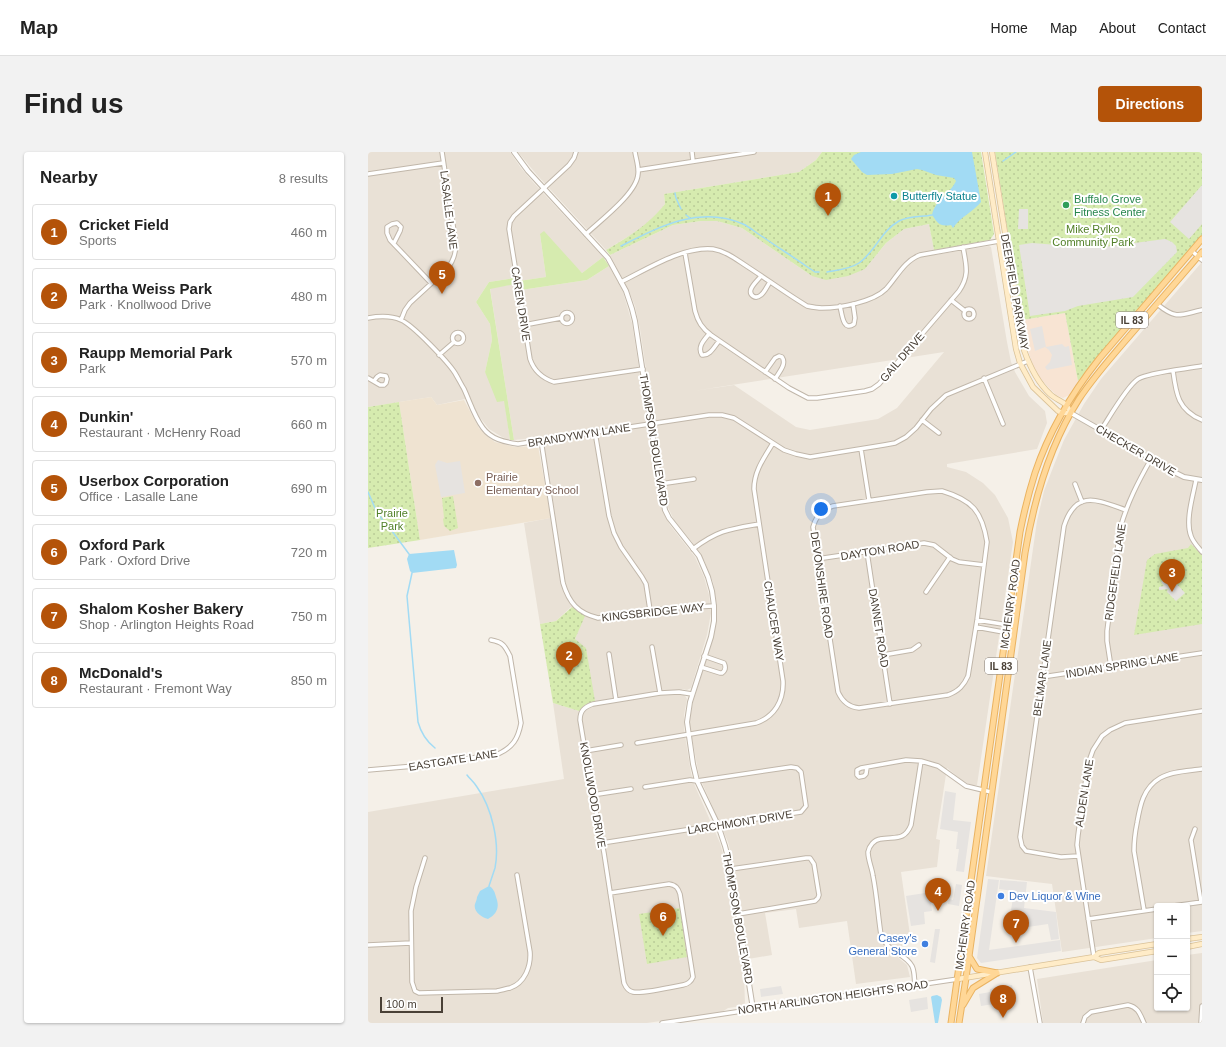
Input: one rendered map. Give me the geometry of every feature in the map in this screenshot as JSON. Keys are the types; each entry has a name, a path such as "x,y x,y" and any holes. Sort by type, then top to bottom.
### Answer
{"main road":[{"name":"DEERFIELD PARKWAY","path":"985,152 1016,349 1020,363 1033,387 1054,408 1062,413"},
{"name":"DEERFIELD PARKWAY","path":"992,152 1024,350 1033,373 1045,389 1057,400 1066,405 1071,413"},
{"name":"MCHENRY ROAD","path":"951,1023 1020,532 1026,502 1041,458 1062,413 1085,376 1202,239"},
{"name":"MCHENRY ROAD","path":"959,1023 1030,524 1039,488 1055,445 1079,400 1102,368 1201,256"},
{"path":"1062,413 1071,413"},
{"path":"1190,938 1202,936"},
{"path":"958,979 1094,957 1099,953 1154,944"},
{"path":"1190,946 1202,944"},
{"path":"1094,957 1101,960 1154,951"},
{"path":"969,956 977,969 997,972"},
{"path":"961,1009 973,988 997,972"}],"street":[{"name":"LASALLE LANE","path":"401,320 404,310 447,269 455,256 456,247 442,152"},
{"name":"THOMPSON BOULEVARD","path":"514,152 528,171 608,258 626,291 632,309 665,510 698,556 708,577 712,591 714,621 711,637 687,713 688,735 697,781 718,825 731,868 753,1009"},
{"name":"CAREN DRIVE","path":"576,152 569,165 514,216 510,222 509,229 532,367 547,380 554,382 642,369"},
{"path":"586,234 627,196 634,186 637,179 638,170 635,152"},
{"path":"692,152 694,161"},
{"path":"638,170 754,152"},
{"path":"368,174 443,163"},
{"path":"394,243 401,230 401,226 397,223 390,224 387,229 389,238 431,283"},
{"path":"621,282 664,260 700,249 714,249 730,255 807,306 820,308 840,306 866,301 880,294 914,257 999,241"},
{"name":"GAIL DRIVE","path":"685,253 695,311 703,328 719,341 801,396 808,398 831,396 872,389 879,384 959,291 966,278 967,270 963,247"},
{"path":"1192,251 1201,256"},
{"path":"761,276 752,288 750,292 751,295 754,297 761,295 770,282"},
{"path":"951,300 965,310"},
{"path":"840,306 845,323 849,327 856,321 853,304"},
{"path":"1157,304 1172,315 1177,316 1202,310"},
{"name":"BRANDYWYN LANE","path":"368,318 389,316 401,320 412,327 455,372 476,417 483,428 492,436 503,442 518,444 699,416 722,415 734,418 784,450 796,454 810,457 861,449 895,443 906,437 916,428 931,409 946,395 1020,363 1028,361"},
{"path":"524,325 561,318"},
{"path":"709,334 700,348 702,355 709,354 719,341"},
{"path":"439,355 454,342"},
{"path":"765,372 775,358 779,356 782,357 784,364 775,378"},
{"path":"1101,430 1131,386 1137,380 1146,376 1202,366"},
{"path":"1173,371 1176,392 1180,402 1186,410 1202,420"},
{"path":"368,378 374,381"},
{"path":"984,378 1003,424"},
{"name":"CHECKER DRIVE","path":"1071,413 1176,473 1196,480 1202,480"},
{"path":"922,420 939,433"},
{"path":"595,432 609,516 621,547 646,584 650,610"},
{"name":"KINGSBRIDGE WAY","path":"541,440 563,583 569,599 581,612 598,618 650,610 714,606"},
{"name":"CHAUCER WAY","path":"638,743 761,721 776,709 781,700 784,688 754,489 754,481 758,467 773,443"},
{"path":"861,449 869,500"},
{"name":"RIDGEFIELD LANE","path":"1111,667 1107,631 1120,529 1133,492 1151,459"},
{"path":"660,484 694,478"},
{"path":"1196,480 1189,530 1191,538 1202,552"},
{"path":"1075,484 1082,502 1091,500 1100,501 1126,510"},
{"name":"DEVONSHIRE ROAD","path":"942,491 966,501 975,510 985,530 987,542 968,676 964,684 958,690 948,695 859,708 854,708 846,704 839,696 813,528 814,520 822,510 833,506 869,500 942,491"},
{"name":"BELMAR LANE","path":"1078,856 1061,857 1026,851 1022,848 1020,837 1064,526 1071,511 1082,502"},
{"path":"693,549 707,538 719,532 760,524"},
{"name":"DAYTON ROAD","path":"818,559 924,543 934,545 959,562 984,565"},
{"name":"DANNET ROAD","path":"867,552 890,704"},
{"path":"926,592 950,557"},
{"path":"977,620 1015,626"},
{"path":"976,627 1014,634"},
{"name":"EASTGATE LANE","path":"368,770 426,765 498,754 512,746 519,733 521,723 510,656 499,641 491,640"},
{"path":"883,655 912,650 919,645"},
{"path":"652,647 660,693"},
{"name":"INDIAN SPRING LANE","path":"1042,677 1202,653"},
{"path":"609,654 616,700"},
{"path":"701,667 722,673 726,666 724,663 704,656"},
{"name":"KNOLLWOOD DRIVE","path":"610,893 669,884 678,888 693,977 688,984 637,993 626,988 580,720 582,711 585,707 593,704 660,693 679,692 692,694"},
{"name":"ALDEN LANE","path":"1094,957 1078,856 1078,835 1088,764 1093,750 1102,736 1110,730 1125,723 1202,710"},
{"path":"585,751 621,745"},
{"path":"867,767 906,760 920,761 938,766 966,786 991,792"},
{"path":"915,985 911,964 888,947 881,935 874,876 868,854 870,846 877,840 899,838 904,836 909,830 920,761"},
{"name":"LARCHMONT DRIVE","path":"602,843 801,812 806,806 801,772 797,768 791,767 697,781"},
{"path":"1144,910 1134,851 1134,841 1140,804 1150,787 1160,778 1170,774 1202,769"},
{"path":"645,786 689,780 697,781"},
{"path":"592,795 630,789"},
{"path":"1190,904 1202,902 1191,840 1195,829"},
{"path":"425,858 412,900 411,911 412,982 413,988 416,992 429,994 497,990 514,986 525,975 530,964 530,959 517,875"},
{"path":"731,868 810,858 814,864 819,895 815,901 738,914"},
{"path":"1088,919 1154,908"},
{"path":"368,946 411,943"},
{"path":"1030,967 1040,1023"},
{"name":"NORTH ARLINGTON HEIGHTS ROAD","path":"662,1023 958,979"},
{"path":"1083,1023 1085,1017 1090,1013 1126,1005 1137,1009 1144,1023"},
{"path":"1201,1023 1202,1006"}],"shaded area":[{"path":"368,152 510,152 533,182 603,257 582,273 540,234 546,277 519,281 514,278 489,282 476,302 490,324 492,340 485,372 505,403 510,440 489,429 478,415 470,398 437,405 431,397 368,407"},
{"path":"518,152 822,152 816,160 799,172 664,194 665,204 655,217 639,230 606,250 537,175"},
{"path":"1202,185 1202,224 1189,239 1170,222"},
{"path":"1019,209 1028,209 1028,229 1018,229"},
{"path":"701,221 717,221 742,228 812,276 865,269 886,243 904,229 929,224 935,255 989,246 991,247 1011,362 1029,396 1045,411 1047,423 1037,449 947,464 947,467 966,472 983,483 995,495 1008,518 1013,542 977,785 971,785 963,781 947,768 936,839 940,840 937,867 901,872 910,935 895,955 907,965 910,977 856,984 847,921 799,928 796,909 765,913 772,955 748,959 732,857 728,842 699,776 690,727 693,702 713,638 716,622 717,607 713,582 704,560 674,520 666,503 640,329 635,306 629,291 610,255 673,225","holes":["944,352 897,408 878,419 810,430 796,427 734,385 693,391"]},
{"path":"1165,239 1172,242 1176,246 1177,252 1133,297 1078,306 1065,311 1030,316 1019,245 1032,243 1096,248"},
{"path":"1202,262 1202,931 1190,933 1190,903 1154,903 1154,938 1062,952 1052,884 986,876 1037,521 1044,491 1064,440 1084,404 1101,379"},
{"path":"609,266 623,292 632,323 661,507 670,525 695,557 704,577 709,595 711,613 707,635 691,688 687,690 682,689 683,694 687,699 684,715 684,729 691,773 695,786 720,843 724,857 744,976 745,1004 742,1006 728,1008 722,1012 647,1023 368,1023 368,812 564,779 553,703 579,711 585,705 595,701 575,639 584,616 571,607 556,621 540,624 524,523 555,517 543,437 514,440 490,288 515,284 521,290 587,280"},
{"path":"1065,313 1078,381 1069,395 1063,398 1056,395 1050,389 1034,369 1026,344 1022,320"},
{"path":"1042,326 1046,347 1062,344 1065,347 1069,346 1072,365 1047,370 1045,367 1050,362 1052,355 1045,347 1035,351 1030,329"},
{"name":"Prairie Elementary School","path":"431,397 437,405 464,400 479,428 495,442 515,447 538,446 551,518 420,540 399,402"},
{"path":"438,460 447,463 460,461 465,493 441,497 435,465"},
{"path":"1165,579 1168,582 1174,581 1185,593 1176,601 1167,592 1168,589 1159,590 1159,587 1164,586 1161,582"},
{"path":"945,791 956,793 953,820 971,822 964,872 956,871 959,849 956,849 958,832 940,829"},
{"path":"988,879 999,880 989,950 1060,940 1061,951 981,963 977,958"},
{"path":"1000,880 1027,882 1024,908 1056,912 1059,939 1051,940 1048,924 1008,930 1014,891 999,889"},
{"path":"956,884 962,885 959,906 948,904 949,899 953,900"},
{"path":"950,889 951,896 943,898 943,901 931,903 932,911 924,912 925,924 911,926 906,896"},
{"path":"935,929 940,929 935,963 930,962"},
{"path":"1202,953 1202,1023 1043,1023 1037,979 1154,960 1154,1011 1190,1011 1190,955"},
{"path":"1012,985 1014,998 1007,1000 1007,1002 981,1006 979,994 990,992 990,989"},
{"path":"781,986 783,994 761,997 760,989"},
{"path":"927,997 928,1009 911,1012 909,1000"}],"green space":[{"path":"822,152 981,152 994,234 990,240 934,250 929,224 904,229 886,243 865,269 848,276 826,280 812,276 742,228 717,221 701,221 673,225 610,255 606,250 645,225 665,204 664,194 799,172 816,160"},
{"name":"Mike Rylko Community Park","path":"995,152 1202,152 1202,236 1078,381 1065,313 1022,320"},
{"path":"544,231 582,273 603,257 609,266 587,280 521,290 519,281 546,277 540,234"},
{"path":"514,278 515,284 490,289 514,440 510,440 504,401 497,402 485,372 492,340 490,324 476,302 489,282"},
{"name":"Prairie Park","path":"399,402 420,540 368,548 368,407"},
{"path":"453,496 458,528 450,531 444,526 442,498"},
{"path":"1191,544 1202,555 1202,624 1134,635 1147,560 1155,554 1188,548"},
{"path":"572,607 585,616 575,639 586,648 595,701 585,705 579,711 553,703 540,624 556,621"},
{"path":"680,908 687,957 647,964 639,914"}],"water":[{"path":"861,152 972,152 981,202 953,228 951,225 941,225 932,215 936,205 956,181 954,178 936,175 917,169 892,174 867,175 862,172 851,159 854,155"},
{"path":"454,550 457,565 456,568 412,573 410,571 407,559 409,554"},
{"path":"489,886 494,892 498,907 494,915 488,919 478,913 475,909 475,904 480,891"},
{"path":"937,995 941,997 942,1000 938,1023 935,1023 931,997"}],"waterway":[{"path":"1003,161 1016,152"},
{"path":"675,193 681,209"},
{"path":"686,215 690,218"},
{"path":"827,272 848,268 859,263 865,258 887,230 899,221 911,217 932,215"},
{"path":"621,246 650,232 680,221 711,217 727,219 746,225 815,272 819,272"},
{"path":"368,492 383,521 409,554"},
{"path":"412,573 407,596 418,722 424,736 435,748"},
{"path":"467,775 482,795 494,826 496,858 495,868 489,886"}],"place":[{"name":"Butterfly Statue","path":"894,196"},
{"name":"Buffalo Grove Fitness Center","path":"1066,205"},
{"name":"Cricket Field","path":"828,216"},
{"name":"Userbox Corporation","path":"442,294"},
{"name":"Prairie Elementary School","path":"478,483"},
{"name":"Raupp Memorial Park","path":"1172,592"},
{"name":"Martha Weiss Park","path":"569,675"},
{"name":"Dev Liquor & Wine","path":"1001,896"},
{"name":"Dunkin'","path":"938,911"},
{"name":"Oxford Park","path":"663,936"},
{"name":"Shalom Kosher Bakery","path":"1016,943"},
{"name":"Casey's General Store","path":"925,944"},
{"name":"McDonald's","path":"1003,1018"}]}
